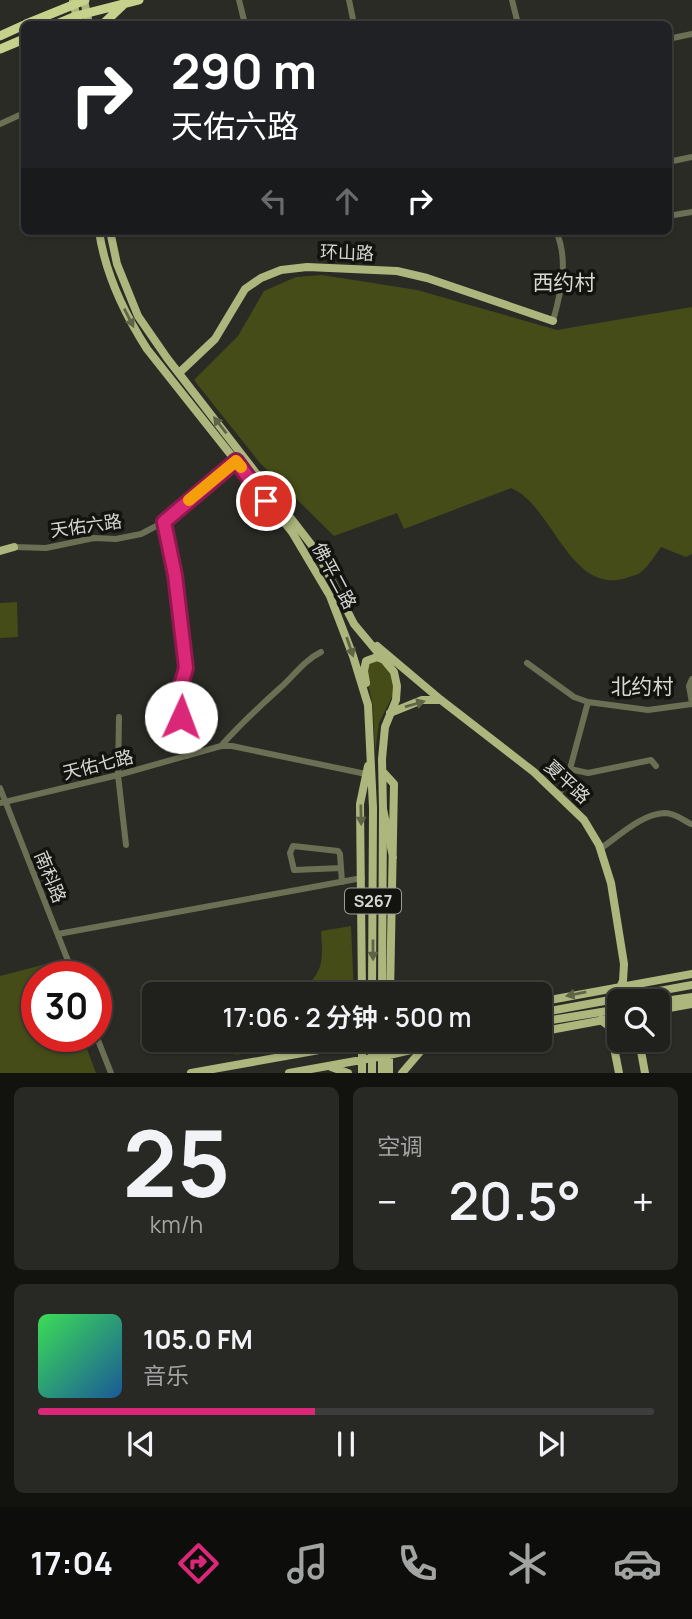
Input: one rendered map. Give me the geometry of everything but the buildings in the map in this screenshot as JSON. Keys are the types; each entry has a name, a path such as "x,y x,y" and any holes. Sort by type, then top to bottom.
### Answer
{"highway":[{"path":"47,15 60,0"},
{"path":"77,20 87,13 139,0"},
{"path":"34,21 80,1"},
{"path":"106,21 128,2"},
{"path":"0,36 21,27"},
{"path":"0,49 21,39"}],"main road":[{"path":"80,1 88,21"},
{"path":"77,20 80,1"},
{"name":"佛平二路","path":"100,235 107,267 129,321 147,349 292,532 330,596 349,643 368,705 373,808 372,982"},
{"name":"佛平二路","path":"111,235 117,264 138,316 317,552 354,624 385,661"},
{"name":"环山路","path":"179,373 215,339 244,289 281,270 307,267 397,271 427,278 553,321"},
{"name":"天佑六路","path":"0,551 14,547"},
{"name":"夏平路","path":"372,646 377,646 534,772 579,813 600,849 614,893 624,964 620,986"},
{"path":"368,705 364,665 369,659 377,657 385,661 394,673 396,700 390,713"},
{"path":"390,713 422,700 441,700"},
{"name":"S267","path":"382,982 383,772 385,727 390,713"},
{"path":"362,982 360,804 370,752"},
{"path":"383,772 394,784 390,982"},
{"path":"383,796 394,810"},
{"path":"383,809 393,857"},
{"name":"夏平路","path":"624,964 631,980 637,984"},
{"path":"362,973 366,987 377,993 386,990 390,975"},
{"path":"552,999 692,974"},
{"path":"668,978 692,984"},
{"path":"552,1011 692,984"},
{"path":"670,1001 692,1000"},
{"path":"670,1008 692,1000"},
{"path":"552,1021 607,1011"},
{"path":"552,1029 607,1019"},
{"path":"601,1020 607,1025"},
{"path":"191,1073 303,1052"},
{"path":"362,1052 362,1073"},
{"path":"372,1073 373,1052"},
{"path":"382,1052 382,1073"},
{"path":"289,1073 400,1052"},
{"path":"402,1073 421,1052"},
{"path":"615,1052 619,1073"},
{"path":"641,1052 645,1073"},
{"path":"389,1055 389,1073"},
{"path":"328,1066 348,1073"}],"street":[{"path":"239,0 243,21"},
{"path":"349,0 353,21"},
{"path":"512,0 517,21"},
{"path":"672,38 692,34"},
{"path":"0,124 21,114"},
{"path":"672,161 692,157"},
{"path":"672,215 692,212"},
{"path":"553,321 559,299 564,251 558,235"},
{"name":"天佑六路","path":"14,547 46,548 94,538 116,539 141,534 164,522 236,461"},
{"path":"164,522 175,575 186,668 181,685 181,703 187,756"},
{"path":"221,746 246,717 282,687 308,659 321,652"},
{"path":"527,663 573,697 588,702 648,710 692,704 689,687 692,679"},
{"path":"559,794 570,769 588,702"},
{"path":"119,717 118,775 126,845"},
{"name":"天佑七路","path":"3,802 118,775 221,746 366,774"},
{"path":"570,769 588,773 651,760 656,766"},
{"name":"南科路","path":"0,788 3,802 68,961"},
{"path":"600,849 651,816 665,813 691,824"},
{"path":"341,868 294,870 290,863 290,853 293,846 338,851 340,854 341,868 342,882"},
{"path":"58,934 362,878"},
{"path":"103,1052 111,1073"}],"green space":[{"path":"322,275 417,290 557,330 692,307 692,554 686,557 661,547 640,573 607,580 590,574 576,562 538,511 525,497 511,488 404,529 397,513 334,536 260,463 194,380 238,336 264,291 296,277"},
{"path":"17,602 18,637 0,638 0,603"},
{"path":"376,659 382,662 392,675 394,693 379,723 375,752 373,707 365,669 367,664"},
{"path":"351,926 353,982 310,982 320,965 321,931"},
{"path":"21,971 21,1052 88,1052 96,1073 0,1073 0,976"}],"slow traffic":[{"path":"189,500 236,461 241,467"}],"district":[{"name":"西约村","path":"564,283"},
{"name":"北约村","path":"642,687"}],"route":[{"path":"181,717 181,685 186,668 175,575 164,522 236,461 266,501"}]}
